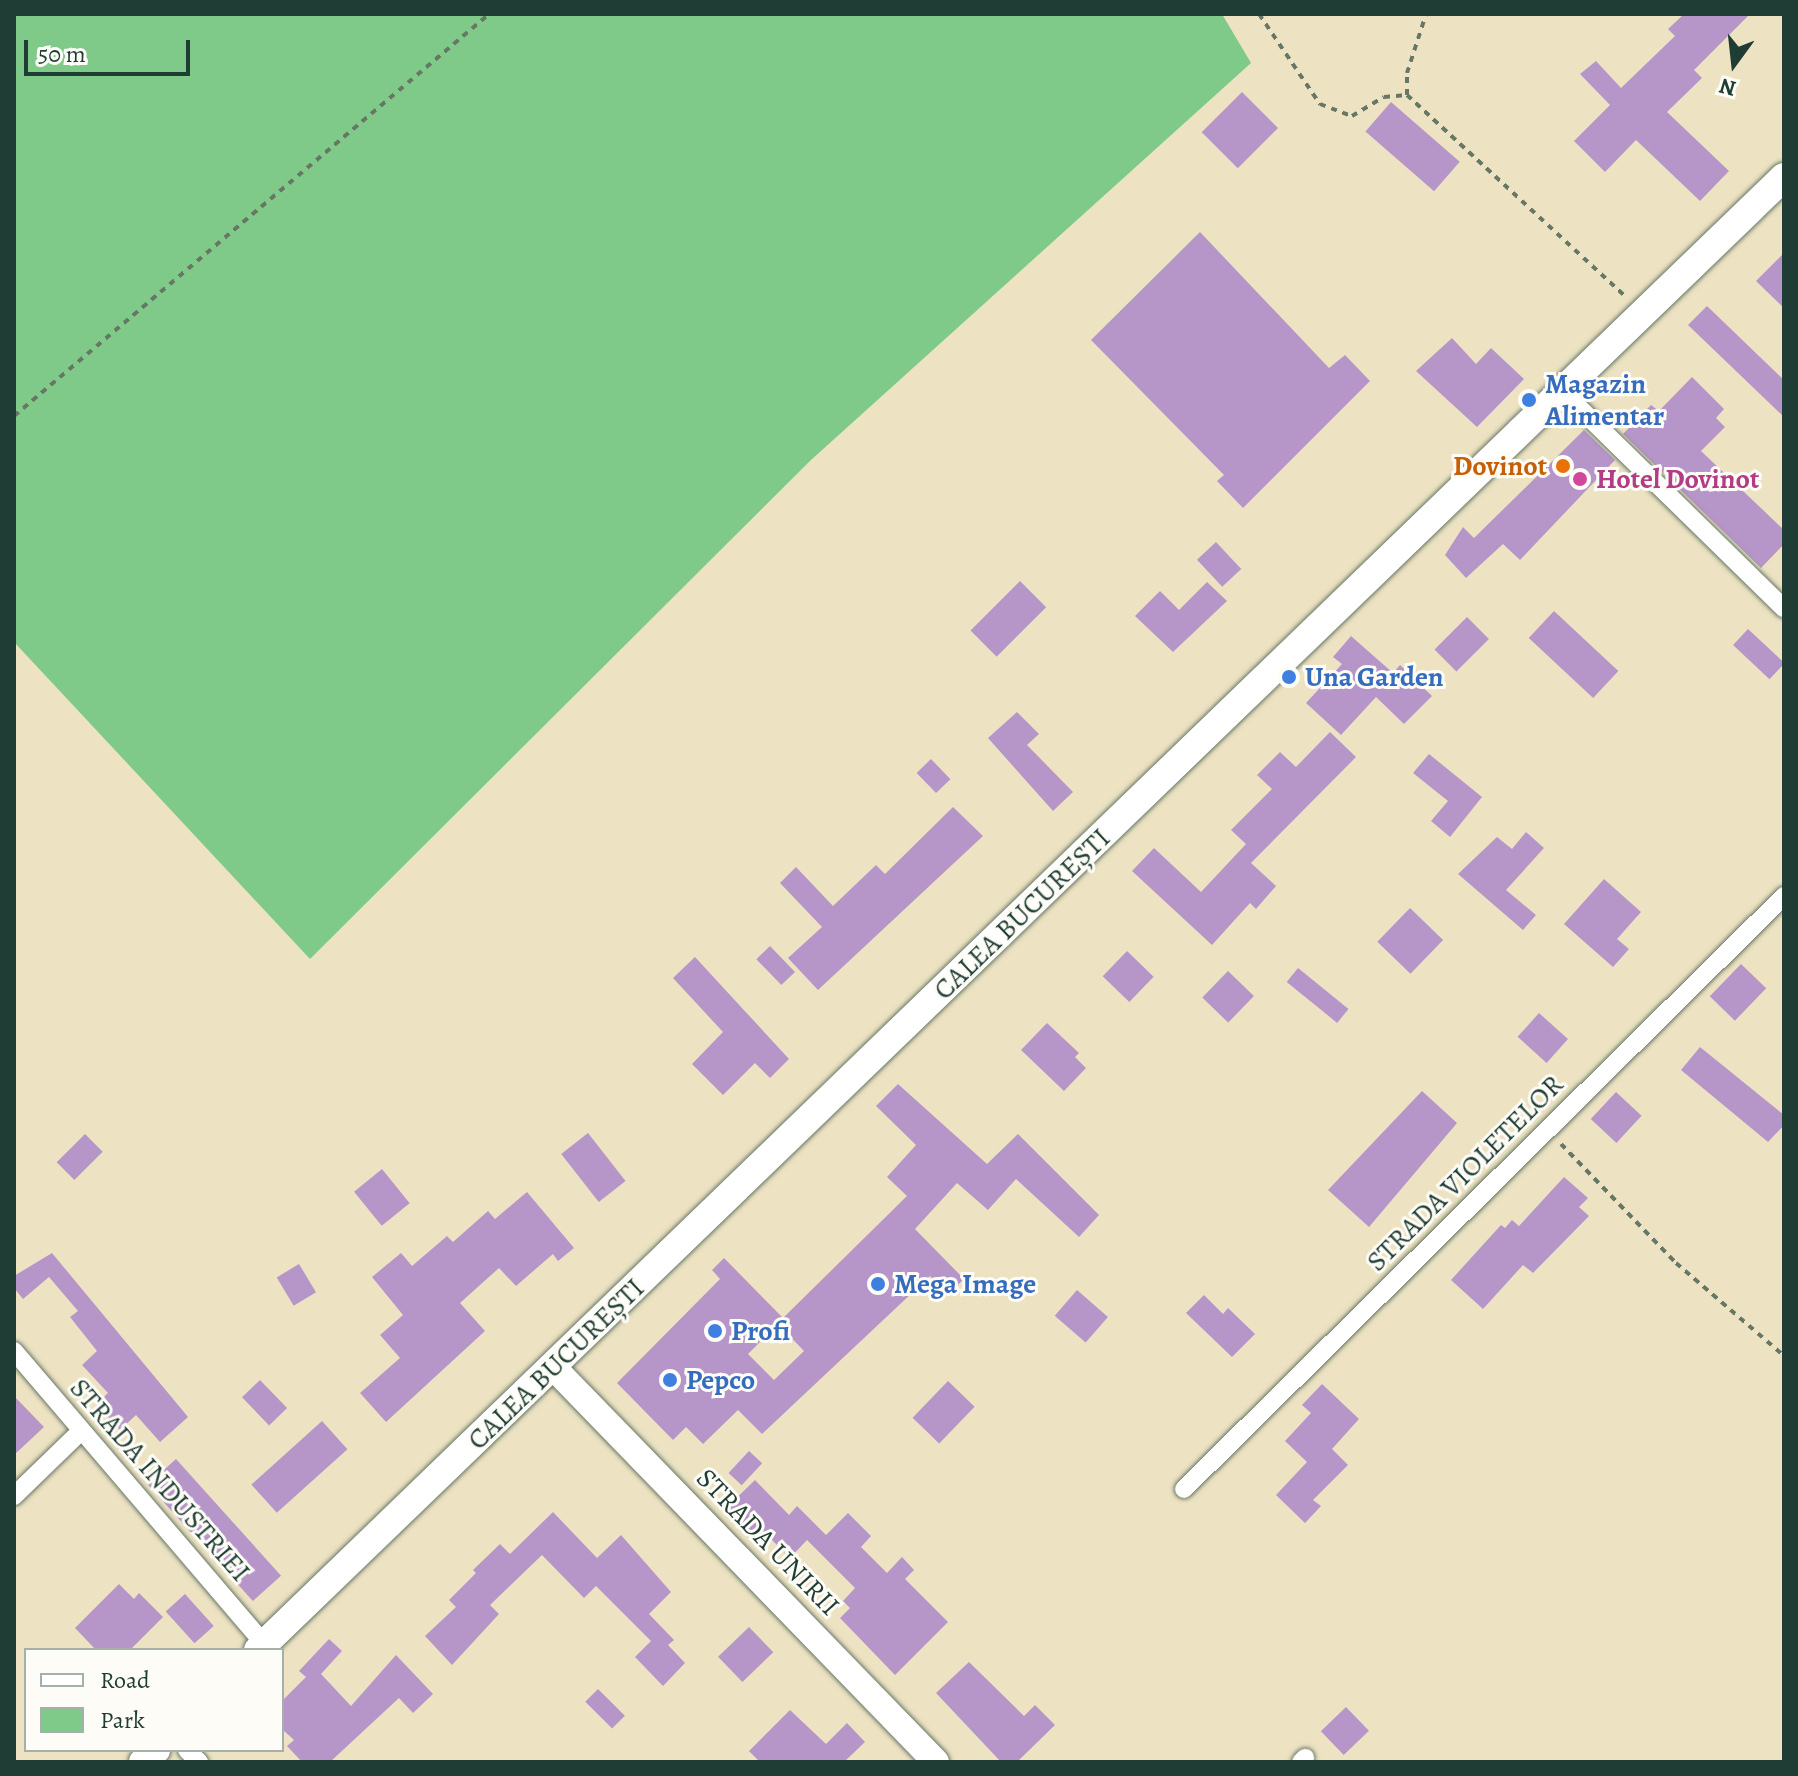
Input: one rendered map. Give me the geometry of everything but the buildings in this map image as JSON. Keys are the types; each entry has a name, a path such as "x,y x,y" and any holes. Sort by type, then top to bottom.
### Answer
{"main road":[{"name":"CALEA BUCUREȘTI","path":"261,1647 1784,177"},
{"name":"STRADA UNIRII","path":"553,1367 936,1762"}],"street":[{"path":"1561,390 1784,608"},
{"name":"STRADA VIOLETELOR","path":"1184,1489 1784,896"},
{"name":"STRADA INDUSTRIEI","path":"14,1351 261,1647"},
{"path":"14,1496 81,1431"}],"path":[{"path":"14,416 489,14"},
{"path":"1259,14 1320,104 1352,116 1384,97 1407,95"},
{"path":"1426,14 1407,73 1407,95 1643,315"},
{"path":"1549,1130 1676,1263 1784,1356"}],"green space":[{"path":"14,14 1222,14 1251,63 811,460 310,959 14,642"}],"place":[{"name":"Magazin Alimentar","path":"1529,400"},
{"name":"Dovinot","path":"1563,466"},
{"name":"Hotel Dovinot","path":"1580,479"},
{"name":"Una Garden","path":"1289,677"},
{"name":"Mega Image","path":"878,1284"},
{"name":"Profi","path":"715,1331"},
{"name":"Pepco","path":"670,1380"}]}
